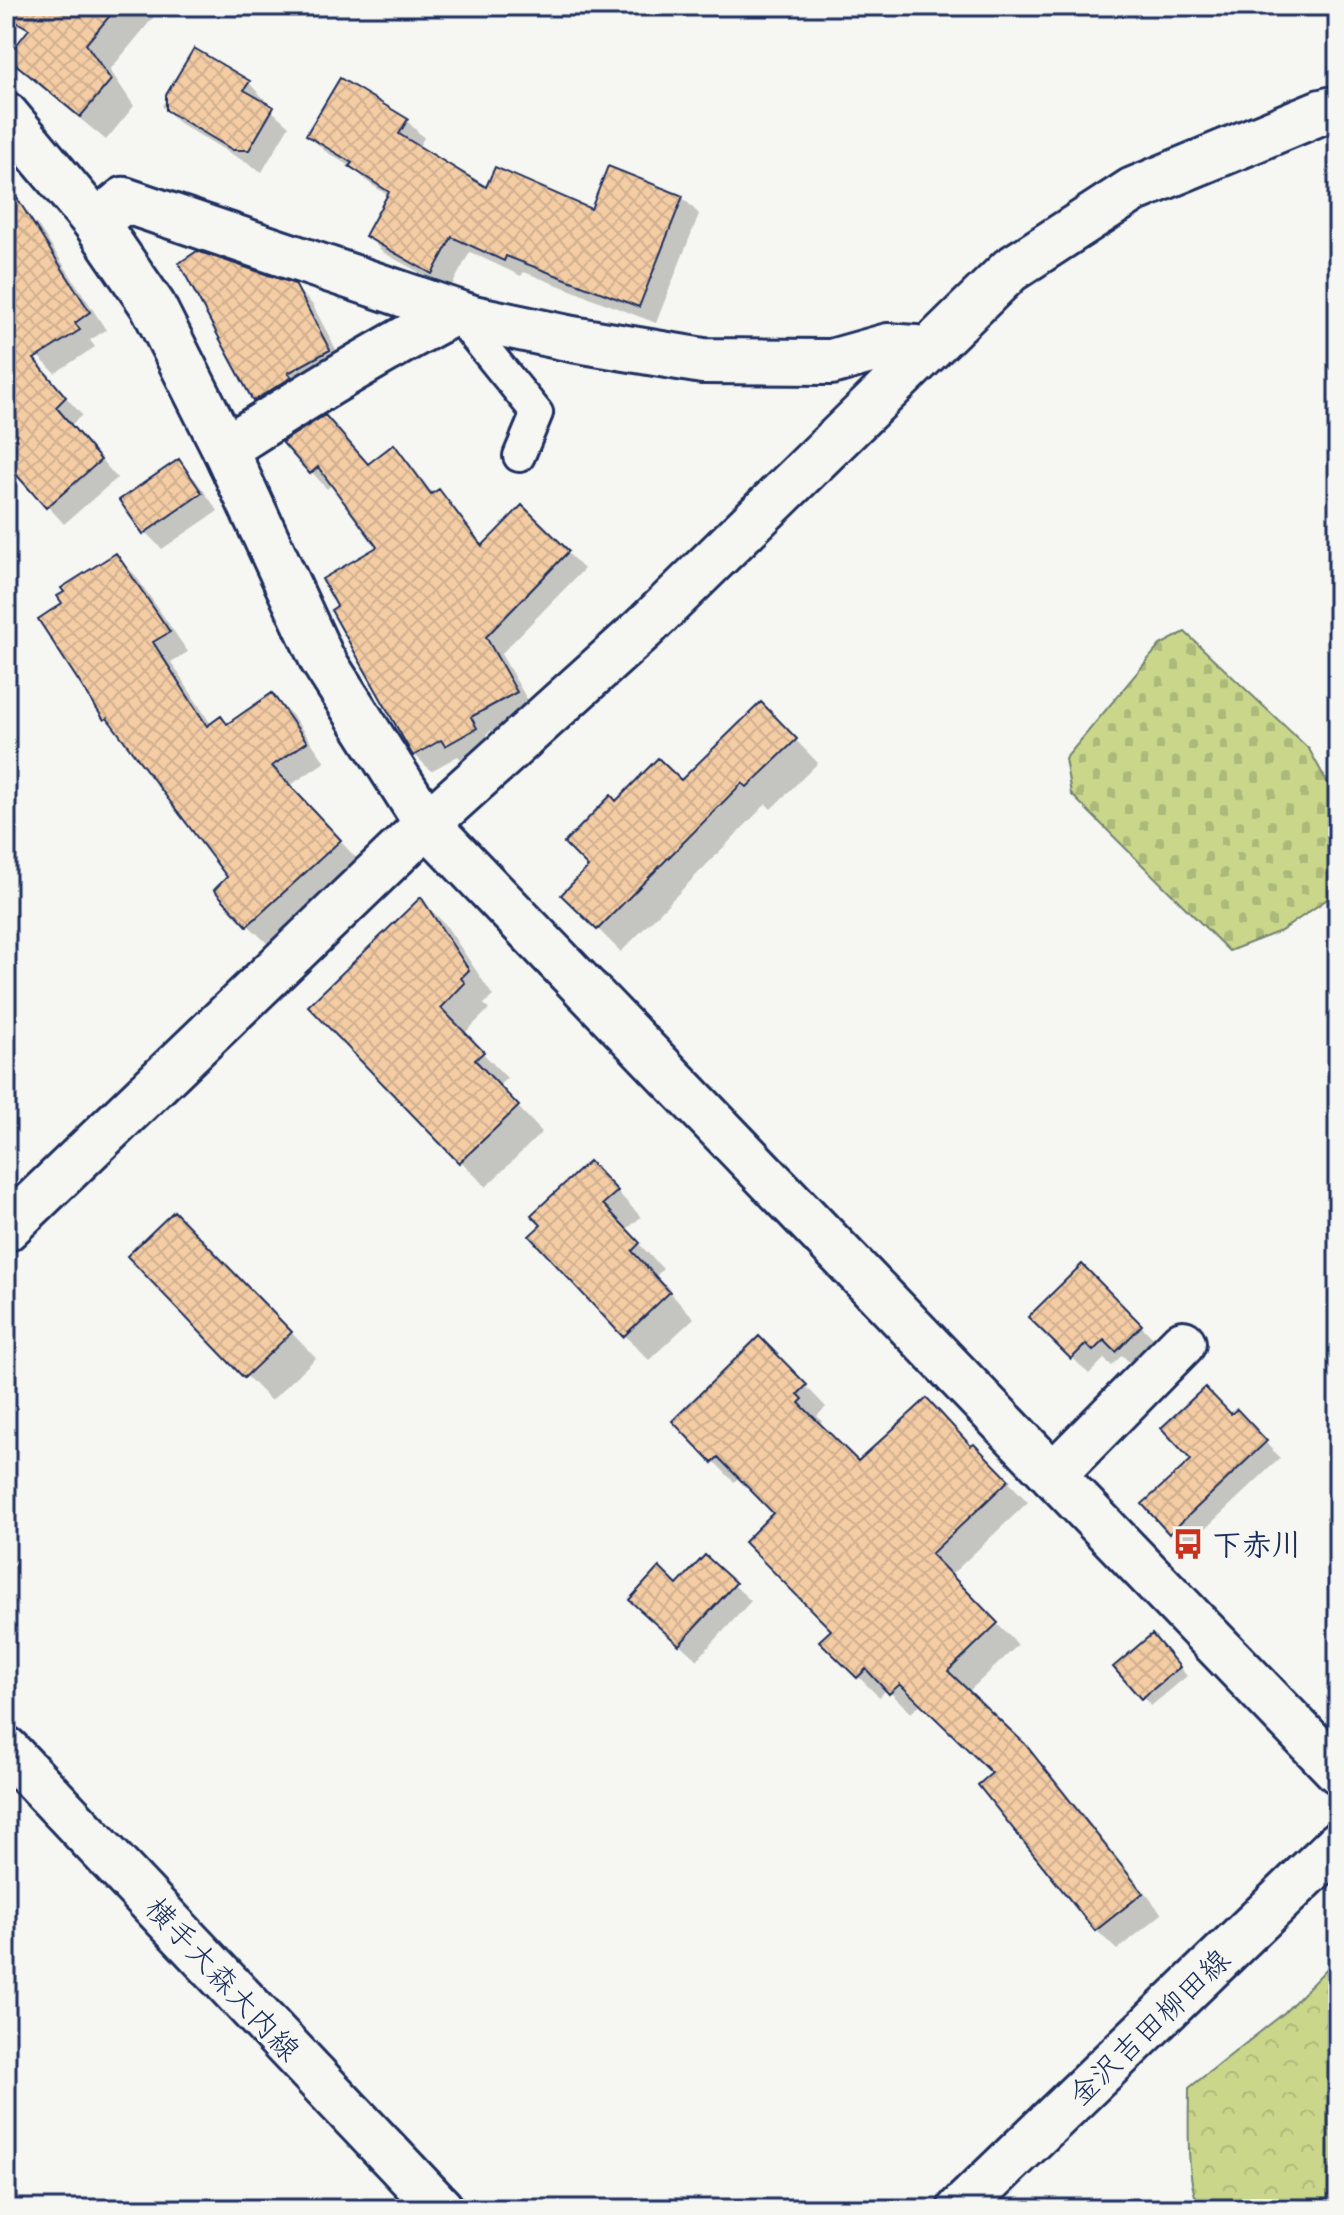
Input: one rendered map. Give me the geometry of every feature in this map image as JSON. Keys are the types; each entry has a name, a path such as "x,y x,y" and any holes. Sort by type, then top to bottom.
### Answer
{"street":[{"path":"6,1229 427,824 643,629 1010,270 1133,190 1321,112 1338,108"},
{"path":"6,115 96,223 153,306 225,449 322,659 427,824 1338,1771"},
{"path":"96,223 124,200 455,312 557,336 703,361 831,362 888,346 928,349"},
{"path":"225,449 387,347 455,312"},
{"path":"1053,1475 1183,1343"},
{"name":"横手大森大内線","path":"6,1749 441,2209"},
{"name":"金沢吉田柳田線","path":"960,2209 1338,1844"}],"lane":[{"path":"455,312 537,413 519,456"}],"green space":[{"path":"1185,632 1309,749 1338,802 1338,882 1333,895 1281,931 1229,951 1071,794 1065,759 1160,645"},
{"path":"1338,1957 1338,2197 1323,2209 1201,2209 1190,2169 1189,2088 1283,2014"}],"building":[{"path":"6,6 118,6 86,44 111,80 80,117 7,57 29,29 6,16"},
{"path":"194,48 250,81 244,90 274,107 249,150 233,150 166,110 166,95"},
{"path":"340,78 408,119 399,134 486,187 495,167 591,209 608,166 683,196 639,307 506,256 504,261 452,237 432,274 365,236 389,192 349,166 352,163 306,135"},
{"path":"6,181 90,312 75,323 80,330 34,359 66,397 56,407 101,460 46,508 6,463"},
{"path":"197,251 295,284 330,350 288,373 292,377 253,401 179,263"},
{"path":"325,415 368,464 394,444 431,494 439,489 482,546 522,505 569,551 486,637 517,692 471,717 477,728 445,746 441,740 413,756 331,610 337,606 322,579 377,547 318,467 310,474 282,442"},
{"path":"179,459 202,493 143,534 119,500"},
{"path":"116,553 170,632 153,642 207,726 221,716 227,724 272,693 307,742 272,766 341,840 247,926 214,890 227,877 107,718 104,720 38,619 62,603 57,596 64,592 61,588"},
{"path":"761,702 797,739 747,787 742,783 597,930 561,895 588,867 564,843 611,795 616,801 658,758 681,780"},
{"path":"421,897 469,970 461,978 465,983 441,1008 484,1052 475,1060 519,1106 459,1163 308,1006"},
{"path":"589,1161 618,1191 603,1204 640,1243 632,1251 670,1292 623,1337 529,1236 541,1225 531,1215"},
{"path":"174,1211 292,1332 244,1378 127,1256"},
{"path":"1082,1264 1142,1325 1116,1352 1104,1340 1093,1351 1086,1344 1071,1359 1028,1317"},
{"path":"759,1336 807,1385 798,1394 803,1399 799,1403 858,1461 927,1398 971,1446 974,1444 1009,1480 931,1554 998,1623 948,1671 1025,1744 1143,1893 1095,1931 978,1785 992,1773 900,1684 889,1694 866,1669 857,1678 819,1641 831,1630 744,1542 773,1513 718,1457 712,1463 672,1421"},
{"path":"1205,1387 1231,1414 1237,1409 1267,1441 1169,1534 1142,1504 1191,1460 1161,1428"},
{"path":"705,1555 736,1583 679,1645 629,1600 659,1567 677,1585"},
{"path":"1152,1634 1180,1667 1141,1699 1113,1667"}],"place":[{"name":"下赤川","path":"1188,1544"}]}
